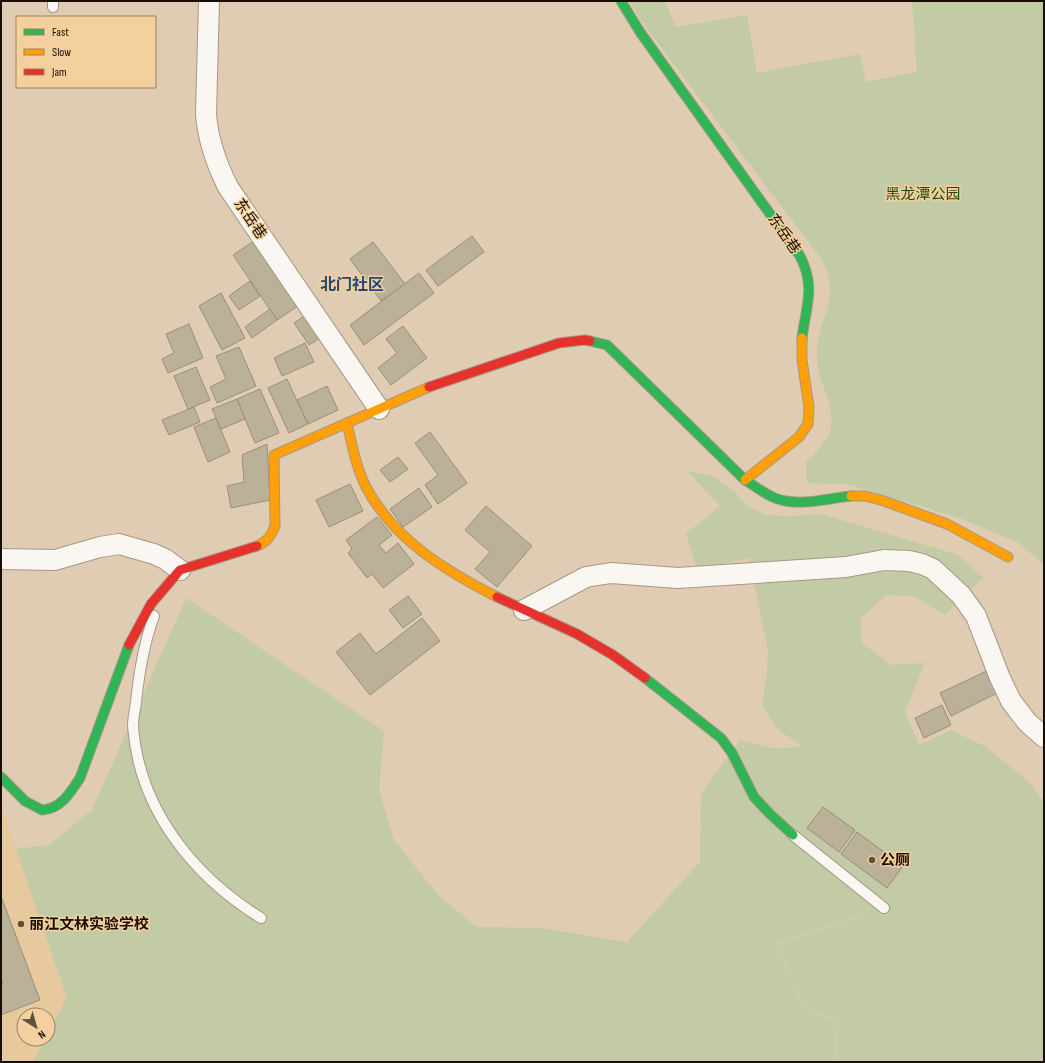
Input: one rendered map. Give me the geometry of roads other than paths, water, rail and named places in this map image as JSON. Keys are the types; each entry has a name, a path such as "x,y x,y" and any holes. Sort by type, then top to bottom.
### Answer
{"street":[{"name":"东岳巷","path":"209,1 206,114 207,130 215,161 228,187 379,409"},
{"name":"东岳巷","path":"621,1 649,45 798,252 809,275 810,289 801,352 810,412 809,422 799,438 745,480"},
{"path":"1,777 34,807 47,809 56,806 70,794 80,778 130,643 151,604 165,586 180,570 262,544 267,541 275,526 274,455 443,381 559,343 572,341 596,342 607,345 745,480 767,494 785,501 798,502 865,496 884,501 947,524 1008,557"},
{"path":"347,423 354,461 361,478 372,499 390,522 439,566 524,610 576,633 625,662 712,730 732,753 757,800 768,813 793,835"},
{"path":"1,559 55,560 100,547 119,544 154,554 165,559 180,570"},
{"path":"524,610 586,577 611,573 678,578 846,567 884,560 909,561 922,564 938,573 962,595 976,616 1000,678 1011,701 1027,722 1044,737"}],"lane":[{"path":"165,586 152,621 143,656 137,691 133,725 143,772 161,816 188,856 221,891 261,918"},
{"path":"793,835 884,908"}],"place":[{"name":"公厕","path":"872,860"},
{"name":"丽江文林实验学校","path":"21,924"}],"district":[{"name":"北门社区","path":"352,285"}],"park label":[{"name":"黑龙潭公园","path":"923,194"}]}
